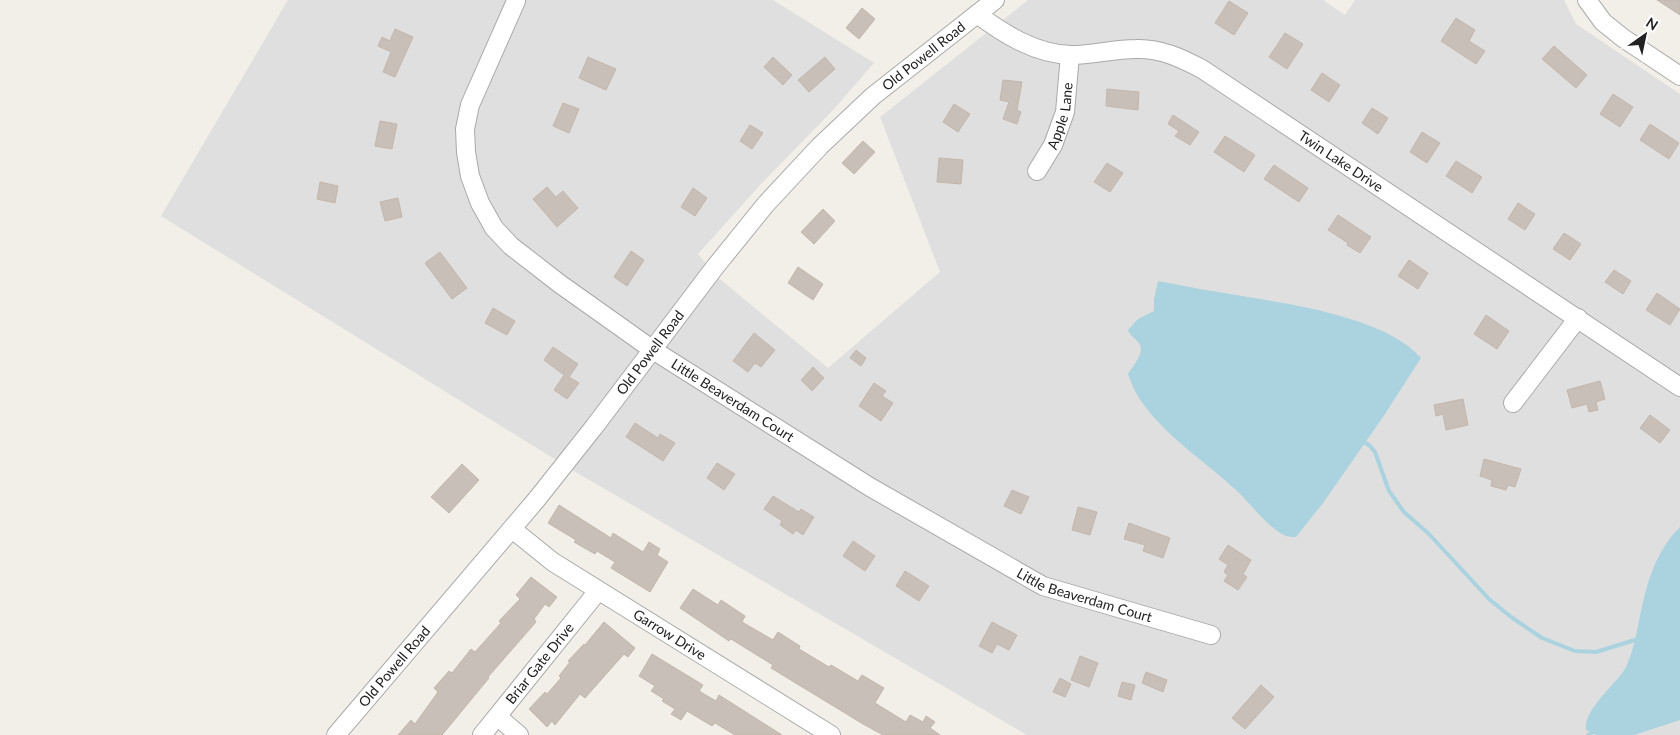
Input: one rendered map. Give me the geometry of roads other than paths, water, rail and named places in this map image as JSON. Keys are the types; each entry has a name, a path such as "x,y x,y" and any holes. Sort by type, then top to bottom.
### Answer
{"street":[{"name":"Old Powell Road","path":"336,735 512,528 594,427 739,235 766,204 808,158 873,96 995,0"},
{"path":"1587,0 1604,22 1622,38 1680,76"},
{"name":"Little Beaverdam Court","path":"516,1 470,104 465,129 470,176 480,203 494,228 523,256 604,317 653,350 870,486 1043,586 1211,635"},
{"name":"Twin Lake Drive","path":"976,14 1004,33 1040,49 1070,55 1138,49 1176,56 1202,69 1680,387"},
{"name":"Apple Lane","path":"1037,171 1053,145 1065,112 1070,55"},
{"path":"1513,403 1578,318"},
{"name":"Garrow Drive","path":"512,528 553,562 831,735"},
{"name":"Briar Gate Drive","path":"482,735 598,591"},
{"path":"498,717 519,735"}],"water":[{"path":"1158,281 1291,304 1340,316 1387,333 1406,345 1421,358 1383,417 1323,503 1296,537 1284,535 1271,526 1225,480 1165,429 1136,394 1128,374 1141,350 1138,342 1128,330 1138,319 1154,311 1154,299"},
{"path":"1680,527 1680,720 1634,735 1596,735 1586,730 1589,714 1625,669 1634,646 1652,571 1671,537"}],"waterway":[{"path":"1360,439 1375,452 1389,491 1404,512 1429,534 1489,599 1511,617 1542,638 1575,651 1596,652 1635,640 1638,641"},
{"path":"1588,735 1595,731"}]}
